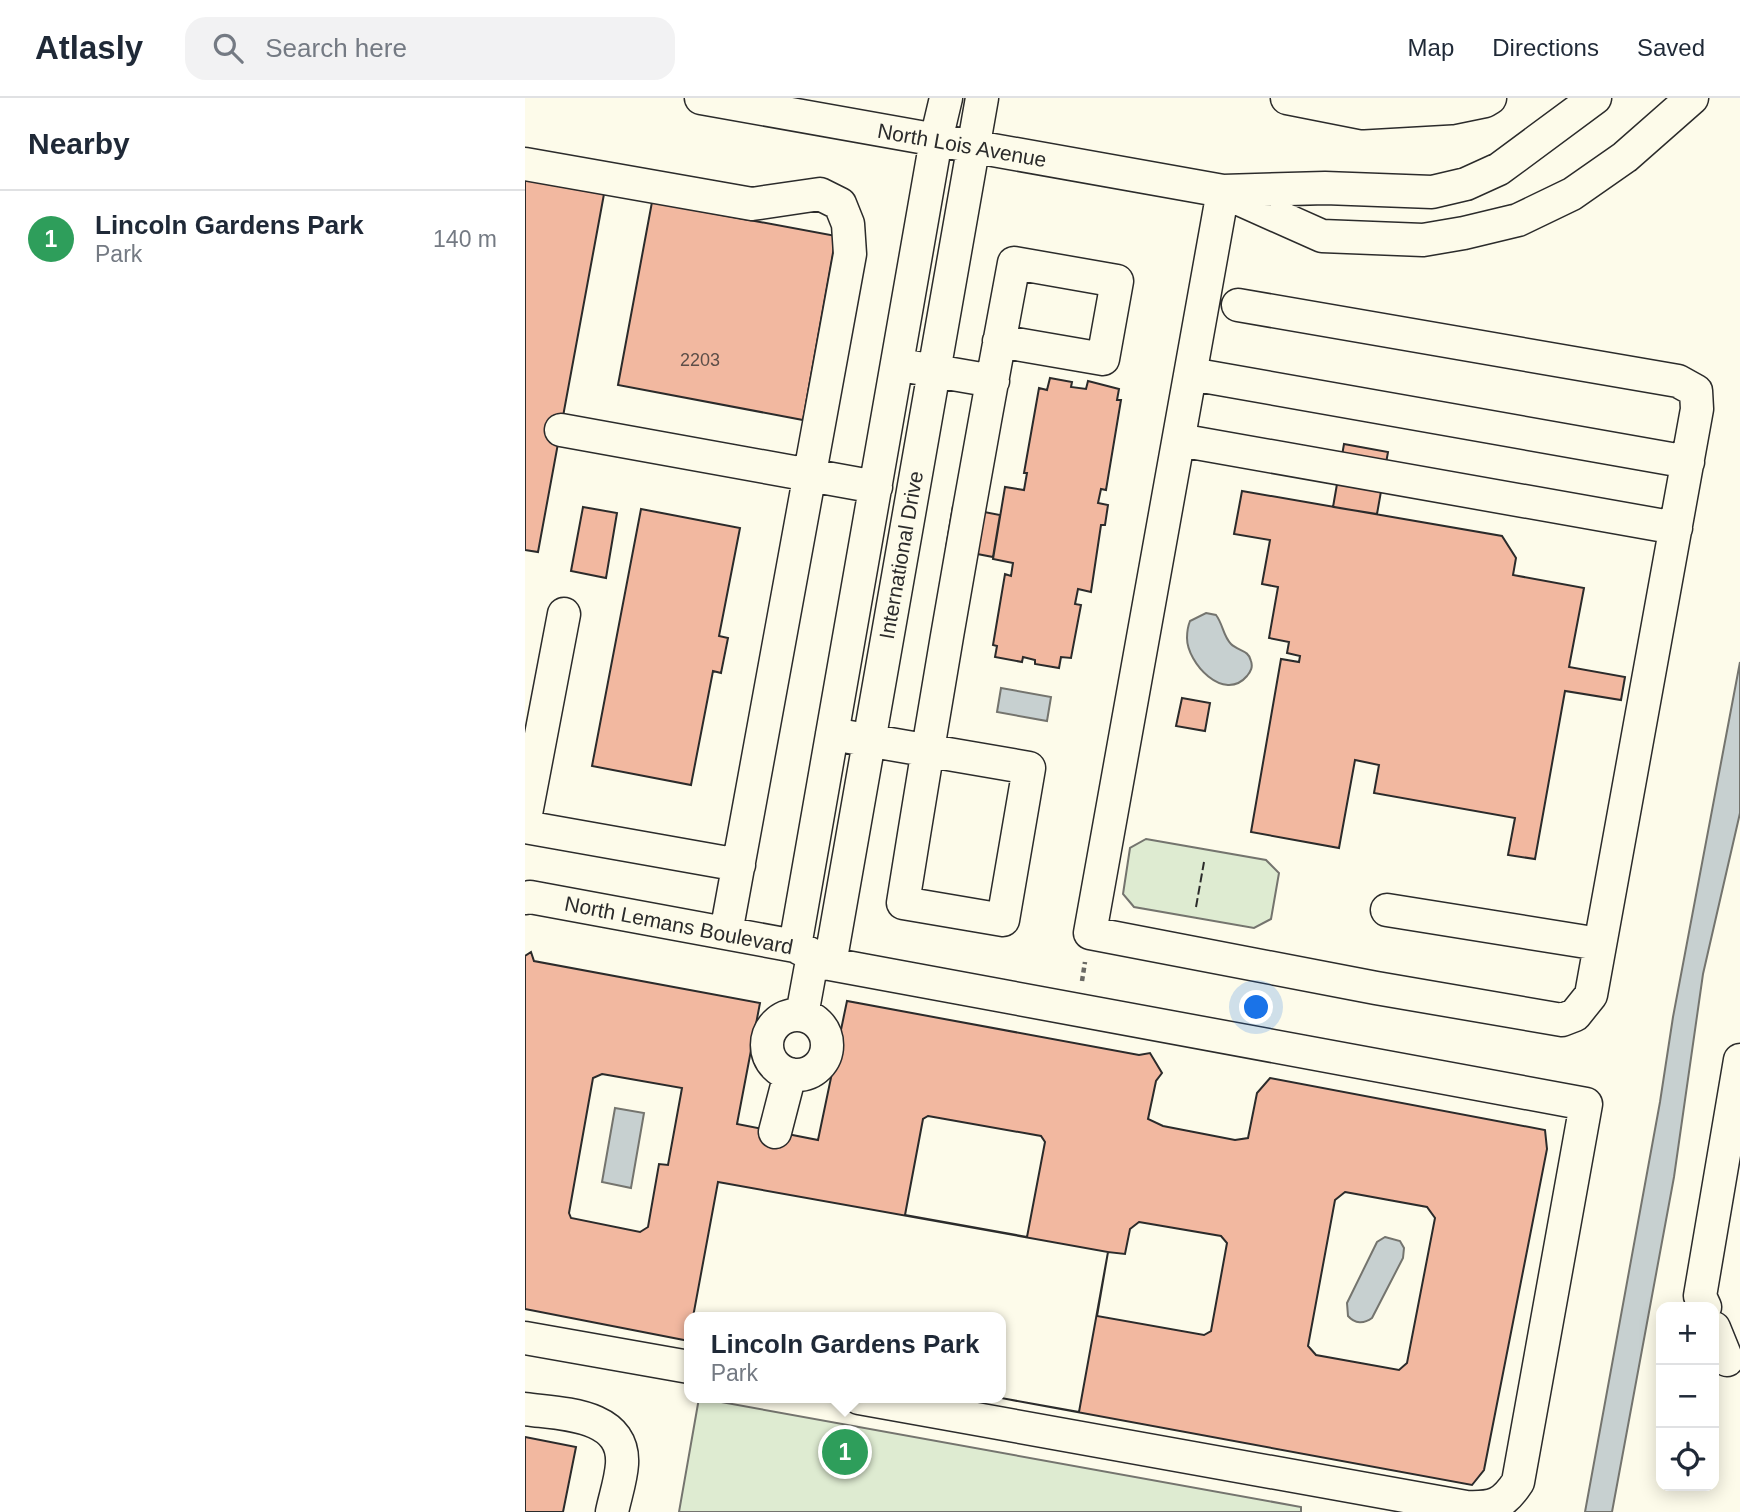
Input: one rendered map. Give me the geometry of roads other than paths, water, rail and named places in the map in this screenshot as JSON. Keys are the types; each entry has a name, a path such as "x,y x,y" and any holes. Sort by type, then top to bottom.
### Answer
{"street":[{"name":"North Lois Avenue","path":"701,98 1223,191 1325,187 1432,192 1466,184 1499,169 1595,98"},
{"name":"International Drive","path":"813,955 832,734 936,140 946,98"},
{"name":"International Drive","path":"813,955 869,740 982,98"},
{"path":"1287,98 1363,113 1451,108 1490,98"},
{"name":"North Lois Avenue","path":"1223,191 1322,236 1423,240 1464,233 1518,220 1572,194 1625,158 1692,98"},
{"path":"525,163 752,204 820,194 840,204 848,224 850,254 726,933"},
{"path":"1223,191 1090,933 1376,988 1562,1020 1575,1015 1591,995 1688,462 1697,409 1696,391 1678,381 1238,305"},
{"path":"832,734 927,751 1029,768 1003,920 902,903 927,751 999,341"},
{"path":"897,364 993,381"},
{"path":"1191,374 1688,462"},
{"path":"561,430 876,487"},
{"path":"1179,440 1676,527"},
{"path":"525,819 563,614"},
{"path":"525,827 739,865"},
{"name":"North Lemans Boulevard","path":"525,898 726,933 813,955 1077,1010 1586,1104 1518,1482 1507,1499 1487,1508 1466,1507 887,1403"},
{"path":"1387,910 1599,944"},
{"path":"802,1015 813,955"},
{"path":"802,1015 818,1023 824,1032 827,1050 817,1067 800,1075 790,1074 774,1063 768,1044 769,1034 782,1019 802,1015"},
{"path":"1703,1302 1700,1296 1740,1060"},
{"path":"775,1132 790,1074"},
{"path":"525,1338 684,1366"},
{"path":"1719,1340 1727,1360"},
{"path":"525,1409 594,1420 615,1436 622,1462 612,1512"}],"place":[{"name":"Lincoln Gardens Park","path":"845,1452"}]}
